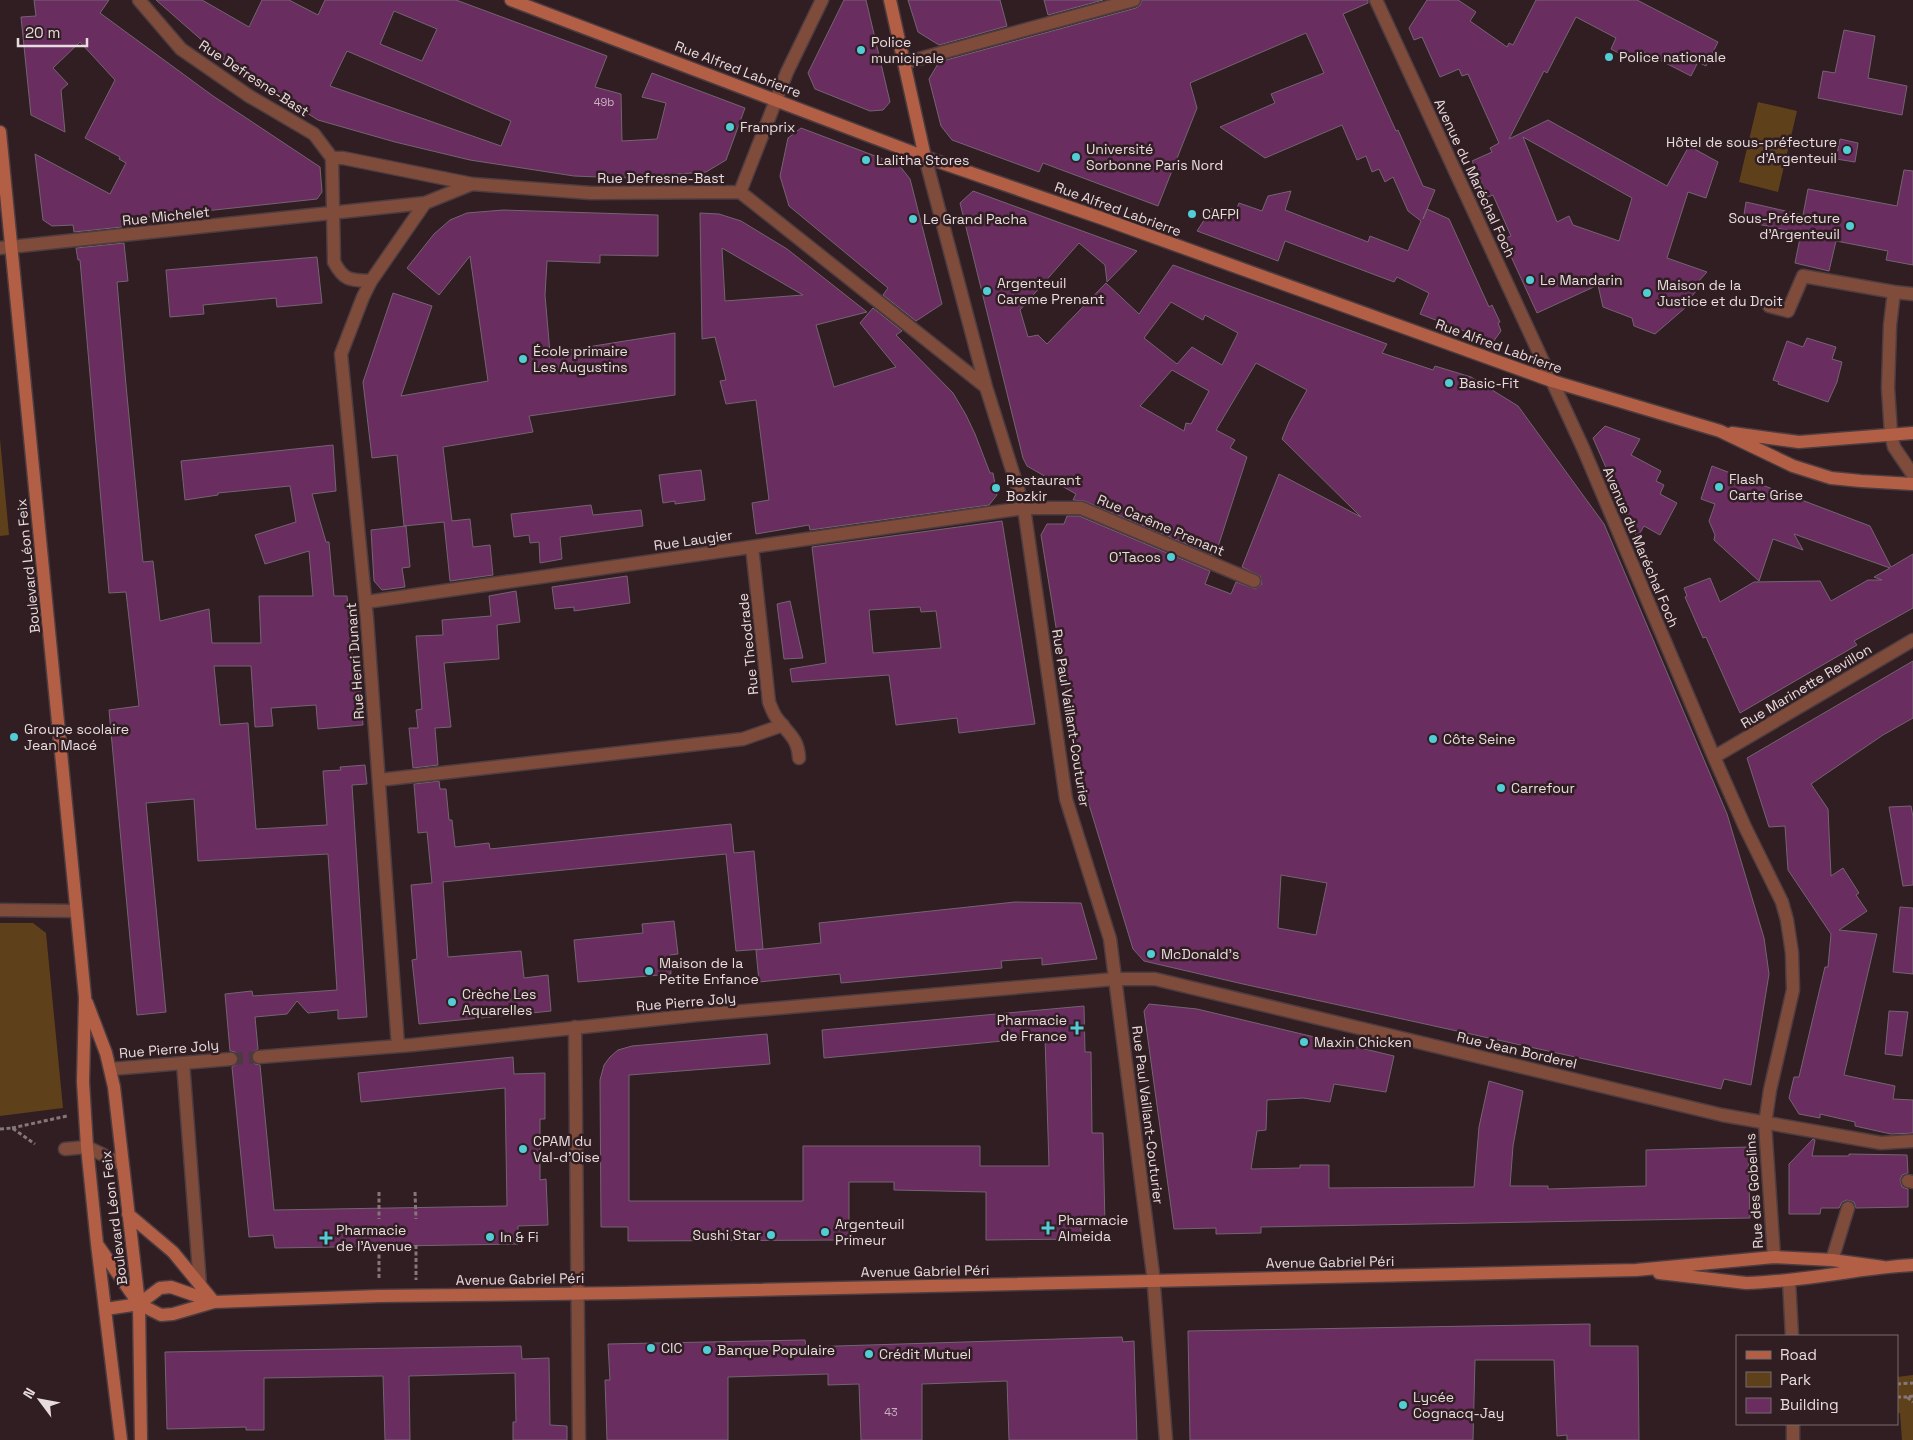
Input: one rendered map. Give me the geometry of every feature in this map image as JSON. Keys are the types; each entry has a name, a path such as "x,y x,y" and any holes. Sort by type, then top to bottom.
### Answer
{"main road":[{"name":"Rue Alfred Labrierre","path":"511,0 925,157 1101,218 1552,381 1720,431 1798,442 1913,433"},
{"path":"890,0 925,157"},
{"name":"Boulevard Léon Feix","path":"0,132 6,247 85,997 83,1082 87,1147 121,1440"},
{"name":"Rue Alfred Labrierre","path":"1720,431 1793,466 1831,478 1913,484"},
{"name":"Boulevard Léon Feix","path":"85,997 110,1069 139,1304 141,1440"},
{"path":"128,1214 174,1252 214,1302"},
{"path":"97,1244 139,1304"},
{"name":"Avenue Gabriel Péri","path":"139,1304 161,1315 173,1314 214,1302 379,1296 1636,1270 1774,1257 1832,1260 1883,1267"},
{"name":"Avenue Gabriel Péri","path":"1636,1270 1746,1283 1789,1281 1883,1267 1913,1265"},
{"name":"Avenue Gabriel Péri","path":"106,1309 139,1304 160,1288 171,1287 214,1302"}],"street":[{"name":"Rue Defresne-Bast","path":"140,0 181,49 249,96 314,134 332,158 343,158 472,184 591,193 740,192 986,387"},
{"path":"740,192 789,67 822,0"},
{"path":"904,63 1134,0"},
{"name":"Avenue du Maréchal Foch","path":"1376,0 1583,448 1714,757 1782,902 1788,920 1792,953 1793,990 1770,1090 1765,1124"},
{"name":"Rue Paul Vaillant-Couturier","path":"925,157 986,387 1024,508 1066,799 1110,939 1154,1280 1166,1440"},
{"path":"332,158 334,262 340,274 352,280 371,281"},
{"name":"Rue Michelet","path":"6,247 425,203 472,184"},
{"name":"Rue Henri Dunant","path":"398,1046 366,602 341,354 371,281 425,203"},
{"path":"1769,306 1788,311 1804,276 1913,294"},
{"path":"1894,292 1890,325 1888,388 1891,434 1894,447 1901,460 1913,475"},
{"name":"Rue Laugier","path":"366,602 1024,508"},
{"name":"Rue Carême Prenant","path":"1024,508 1080,508 1254,581"},
{"name":"Rue Theodrade","path":"752,547 769,702 775,716 793,736 799,758"},
{"name":"Rue Marinette Revillon","path":"1714,757 1913,640"},
{"path":"379,780 743,739 783,725"},
{"path":"0,910 76,911"},
{"name":"Rue Pierre Joly","path":"259,1057 398,1046 576,1027 1115,979"},
{"name":"Rue Jean Borderel","path":"1115,979 1155,979 1765,1124 1881,1143 1913,1141"},
{"path":"576,1027 579,1440"},
{"name":"Rue Pierre Joly","path":"110,1069 231,1059"},
{"path":"183,1063 200,1285"},
{"name":"Rue des Gobelins","path":"1765,1124 1774,1257"},
{"path":"65,1149 87,1147 122,1164"},
{"path":"1832,1260 1848,1208"},
{"path":"1789,1281 1792,1335"},
{"path":"1793,1425 1793,1440"}],"path":[{"path":"0,1129 76,1114"},
{"path":"12,1128 35,1144"},
{"path":"379,1192 379,1219"},
{"path":"416,1192 416,1218"},
{"path":"416,1245 416,1295"},
{"path":"379,1246 379,1296"},
{"path":"1898,1384 1913,1383"},
{"path":"1898,1397 1913,1396"},
{"path":"1907,1397 1913,1402"}],"green space":[{"path":"1758,102 1797,111 1778,192 1739,182"},
{"path":"0,439 9,535 0,536"},
{"path":"0,923 33,923 46,933 63,1108 0,1116"},
{"path":"1913,1375 1913,1440 1902,1440 1900,1413 1898,1413 1898,1377"}],"building":[{"path":"34,0 109,0 100,13 213,96 320,167 322,192 317,199 121,220 122,227 74,232 73,225 52,226 43,220 35,154 110,194 126,163 119,159 120,157 85,138 115,80 80,42 53,68 68,84 61,90 65,132 31,115 21,17 36,16"},
{"path":"156,0 202,0 249,27 262,0 289,0 318,15 325,0 456,0 607,56 595,87 621,94 622,141 657,139 666,103 642,97 652,73 745,108 726,160 706,172 622,178 574,176 470,160 395,142 318,120 229,64","holes":["394,11 437,29 422,61 380,44","347,51 511,121 501,146 330,86"]},
{"name":"Police municipale","path":"844,0 866,0 890,102 883,110 870,111 815,89 808,73"},
{"path":"908,0 1000,0 1007,26 939,45 918,32"},
{"path":"1044,0 1103,0 1048,15"},
{"path":"1142,0 1368,0 1368,3 1343,14 1423,186 1435,190 1427,209 1449,219 1489,307 1492,305 1500,322 1498,323 1501,331 1493,342 1420,314 1429,293 1397,277 1394,282 1285,241 1278,261 1197,231 1212,208 1234,216 1239,203 1262,211 1268,196 1291,191 1285,210 1368,242 1370,236 1408,251 1421,221 1408,211 1393,177 1385,182 1379,169 1372,172 1366,156 1357,160 1342,125 1265,158 1220,127 1275,103 1271,94 1324,73 1306,33 1190,83 1197,108 1158,206 1043,163 1039,172 952,140 941,126 929,79 939,62 1136,8"},
{"path":"1427,0 1458,0 1476,12 1470,21 1507,47 1509,43 1513,45 1536,0 1637,0 1718,42 1706,66 1698,62 1691,76 1640,50 1634,61 1611,49 1616,38 1576,17 1547,73 1544,71 1509,139 1548,120 1667,186 1689,146 1718,162 1706,198 1688,192 1667,258 1707,272 1696,284 1698,289 1691,297 1693,301 1655,334 1634,326 1632,318 1603,307 1598,285 1537,313 1503,239 1511,236 1493,195 1488,197 1472,161 1492,152 1490,148 1499,143 1468,74 1462,76 1459,69 1440,77 1422,37 1414,40 1409,28","holes":["1523,137 1632,198 1619,241 1573,225 1569,216 1557,222"]},
{"path":"1844,30 1875,36 1868,78 1907,86 1902,115 1818,98 1823,71 1835,73"},
{"path":"801,128 899,165 910,179 942,304 916,321 883,295 888,288 789,206 780,176 788,138"},
{"path":"1840,139 1858,143 1855,162 1836,159"},
{"path":"1904,170 1913,171 1913,265 1886,260 1888,251 1836,241 1829,271 1795,263 1801,233 1743,221 1746,202 1803,215 1808,189 1897,206"},
{"name":"Côte Seine","path":"973,191 1137,251 1107,282 1105,265 1079,243 1020,310 1028,337 1038,335 1047,344 1106,283 1139,314 1173,265 1387,344 1382,353 1433,370 1435,366 1471,377 1518,406 1604,524 1727,814 1764,938 1769,974 1751,1085 1724,1079 1721,1089 1243,984 1144,961 1133,949 1080,775 1041,535 1047,524 1064,524 1067,516 1079,516 1210,571 1205,584 1231,594 1236,582 1255,589 1262,584 1260,576 1242,567 1279,474 1361,517 1282,439 1307,390 1256,363 1216,430 1235,440 1230,448 1247,457 1215,556 1084,501 1073,500 1076,494 1027,466 1023,458 960,203","holes":["1171,302 1203,320 1205,315 1238,333 1222,365 1192,347 1177,364 1144,338","1172,370 1209,391 1191,424 1186,423 1184,431 1140,406","1281,875 1327,883 1316,935 1278,928"]},
{"name":"École primaire Les Augustins","path":"503,210 658,215 658,256 600,255 600,263 547,261 545,295 550,353 675,333 675,395 529,416 533,432 443,447 452,521 470,519 473,547 490,545 493,575 450,581 444,522 404,526 397,455 372,458 363,382 393,293 432,306 401,396 488,381 470,256 439,295 407,268 434,234 450,220 467,213"},
{"path":"700,213 719,214 741,221 787,249 867,312 816,325 834,387 896,367 860,323 873,308 902,331 896,335 953,393 966,415 990,473 993,473 997,495 989,505 810,530 809,525 756,534 752,503 769,500 756,400 726,404 720,381 726,380 715,337 702,339","holes":["722,248 803,295 725,301"]},
{"path":"124,243 128,281 117,282 126,385 143,562 153,561 160,621 209,609 212,643 261,643 259,596 313,596 309,551 265,564 255,535 296,522 290,486 218,493 218,495 185,500 181,461 333,445 336,491 312,494 326,542 329,542 334,596 347,596 354,676 359,676 363,725 318,729 316,705 271,708 273,726 255,727 251,666 214,666 220,725 248,723 256,829 327,825 323,771 341,770 340,767 365,765 367,784 352,785 367,1017 338,1019 338,1010 308,1013 297,1001 287,1014 255,1017 258,1049 252,1053 251,1058 255,1064 260,1065 274,1210 507,1206 505,1088 361,1102 358,1073 513,1057 514,1074 545,1073 545,1119 540,1119 540,1180 546,1179 548,1225 518,1226 518,1244 275,1248 273,1235 249,1237 232,1067 238,1063 239,1058 235,1052 230,1051 225,994 252,991 253,996 337,990 328,854 198,861 194,799 146,803 166,1012 137,1015 109,710 139,706 126,592 109,593 80,260 78,260 76,248"},
{"path":"317,257 322,303 277,307 276,298 203,305 204,314 170,317 166,270"},
{"path":"1807,338 1836,347 1832,359 1842,362 1837,382 1828,402 1778,384 1779,382 1773,380 1787,341 1803,347"},
{"path":"1605,426 1640,439 1631,455 1661,471 1656,481 1664,485 1660,494 1677,503 1660,535 1644,526 1637,538 1593,438"},
{"path":"1712,466 1870,526 1891,567 1913,554 1913,608 1854,641 1857,645 1740,713 1706,637 1703,638 1685,597 1687,596 1684,588 1710,578 1720,602 1754,582 1820,581 1831,601 1868,580 1882,580 1874,577 1890,568 1794,534 1803,550 1773,539 1759,581 1714,540 1715,535 1709,521 1715,504 1701,499"},
{"path":"701,470 705,500 675,504 675,501 663,503 659,475"},
{"path":"591,505 593,515 641,510 643,526 560,537 562,559 540,563 539,542 530,543 529,535 514,537 511,514"},
{"path":"1002,521 1035,724 959,733 957,718 896,725 889,675 792,682 790,669 826,663 812,547","holes":["920,607 921,612 936,611 941,648 873,653 869,610"]},
{"path":"406,526 410,567 402,568 405,587 382,590 374,581 371,530"},
{"path":"627,576 630,603 574,611 574,607 555,609 552,587"},
{"path":"516,591 520,622 497,625 499,659 444,663 451,727 435,728 438,765 413,768 409,728 418,728 416,710 422,709 416,636 443,635 442,620 491,616 489,596"},
{"path":"790,601 803,658 784,659 777,604"},
{"path":"1913,661 1913,718 1883,735 1811,784 1828,809 1831,876 1843,868 1859,893 1856,895 1867,911 1839,930 1877,934 1844,1075 1895,1086 1893,1099 1913,1100 1913,1133 1891,1134 1855,1126 1855,1122 1820,1114 1820,1118 1799,1114 1789,1098 1794,1077 1799,1077 1825,967 1828,967 1831,934 1788,870 1785,826 1769,827 1747,758"},
{"path":"439,781 440,789 446,789 449,820 452,820 455,847 489,843 490,849 731,824 734,853 754,851 763,949 736,951 726,854 443,882 448,957 521,951 524,978 548,975 551,1011 419,1024 412,960 417,959 411,885 432,883 427,832 418,833 414,784"},
{"path":"1911,806 1913,817 1913,885 1903,886 1889,807"},
{"path":"1015,902 1081,903 1097,959 1042,965 1042,958 1001,961 1002,968 841,983 840,974 759,982 756,950 821,943 819,923"},
{"path":"1900,907 1913,908 1913,974 1893,972"},
{"path":"674,921 678,954 670,955 671,974 578,982 574,940 643,933 642,924"},
{"path":"1149,1004 1197,1009 1394,1056 1386,1092 1334,1084 1330,1102 1303,1098 1267,1100 1266,1130 1257,1131 1251,1169 1300,1168 1300,1165 1329,1165 1329,1188 1474,1187 1479,1127 1489,1081 1523,1091 1513,1146 1510,1186 1548,1186 1548,1189 1646,1186 1646,1150 1748,1147 1750,1218 1261,1227 1261,1233 1216,1234 1216,1228 1174,1229 1144,1011"},
{"path":"1084,1006 1085,1052 1091,1052 1092,1133 1103,1133 1105,1225 1081,1225 1081,1239 986,1240 986,1192 894,1190 894,1182 849,1182 849,1240 628,1241 628,1227 601,1227 600,1080 604,1065 618,1050 632,1046 767,1034 770,1064 629,1075 629,1201 803,1201 803,1146 980,1146 980,1166 1049,1166 1045,1037 824,1058 822,1030"},
{"path":"1889,1011 1908,1012 1902,1056 1885,1054"},
{"path":"1813,1139 1815,1140 1812,1156 1849,1156 1849,1154 1907,1155 1908,1173 1902,1175 1900,1180 1902,1187 1908,1189 1908,1207 1856,1208 1854,1202 1847,1200 1842,1202 1839,1208 1821,1208 1820,1214 1789,1214 1789,1164"},
{"path":"1590,1324 1590,1346 1638,1346 1639,1440 1567,1440 1567,1435 1557,1436 1554,1360 1475,1360 1473,1440 1190,1440 1188,1331"},
{"path":"1122,1337 1123,1342 1134,1341 1137,1440 1009,1440 1007,1381 922,1384 922,1440 861,1440 859,1384 828,1385 828,1374 728,1377 728,1440 607,1440 605,1380 610,1380 608,1344 805,1340 806,1347"},
{"path":"521,1346 522,1359 549,1358 550,1425 567,1426 567,1440 513,1440 513,1422 516,1422 515,1373 409,1376 410,1440 385,1440 383,1376 264,1378 264,1430 246,1430 246,1427 167,1429 165,1352"}],"tunnel":[{"path":"231,1059 259,1057"}],"place":[{"name":"Police municipale","path":"861,50"},
{"name":"Police nationale","path":"1609,57"},
{"name":"Franprix","path":"730,127"},
{"name":"Hôtel de sous-préfecture d'Argenteuil","path":"1847,150"},
{"name":"Université Sorbonne Paris Nord","path":"1076,157"},
{"name":"Lalitha Stores","path":"866,160"},
{"name":"CAFPI","path":"1192,214"},
{"name":"Le Grand Pacha","path":"913,219"},
{"name":"Sous-Préfecture d'Argenteuil","path":"1850,226"},
{"name":"Le Mandarin","path":"1530,280"},
{"name":"Argenteuil Careme Prenant","path":"987,291"},
{"name":"Maison de la Justice et du Droit","path":"1647,293"},
{"name":"École primaire Les Augustins","path":"523,359"},
{"name":"Basic-Fit","path":"1449,383"},
{"name":"Flash Carte Grise","path":"1719,487"},
{"name":"Restaurant Bozkir","path":"996,488"},
{"name":"O'Tacos","path":"1171,557"},
{"name":"Groupe scolaire Jean Macé","path":"14,737"},
{"name":"Côte Seine","path":"1433,739"},
{"name":"Carrefour","path":"1501,788"},
{"name":"McDonald's","path":"1151,954"},
{"name":"Maison de la Petite Enfance","path":"649,971"},
{"name":"Crèche Les Aquarelles","path":"452,1002"},
{"name":"Pharmacie de France","path":"1077,1028"},
{"name":"Maxin Chicken","path":"1304,1042"},
{"name":"CPAM du Val-d'Oise","path":"523,1149"},
{"name":"Pharmacie Almeida","path":"1048,1228"},
{"name":"Argenteuil Primeur","path":"825,1232"},
{"name":"Sushi Star","path":"771,1235"},
{"name":"In & Fi","path":"490,1237"},
{"name":"Pharmacie de l'Avenue","path":"326,1238"},
{"name":"CIC","path":"651,1348"},
{"name":"Banque Populaire","path":"707,1350"},
{"name":"Crédit Mutuel","path":"869,1354"},
{"name":"Lycée Cognacq-Jay","path":"1403,1405"}]}
